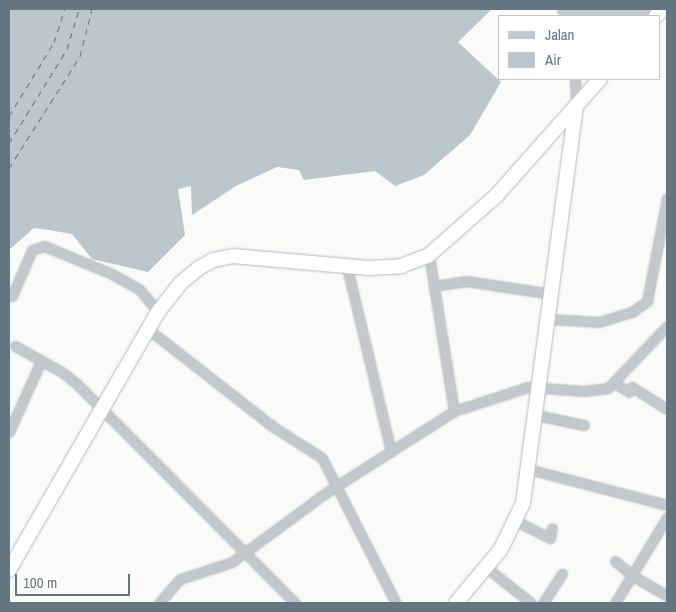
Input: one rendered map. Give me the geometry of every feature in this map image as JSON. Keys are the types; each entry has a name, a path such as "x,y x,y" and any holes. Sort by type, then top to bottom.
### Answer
{"highway":[{"path":"9,570 158,312 181,283 199,268 223,258 248,255 347,267 401,266 429,255 477,215 599,80"},
{"path":"456,603 487,568 516,521 528,469 540,389 573,142 576,106"},
{"path":"550,136 565,136 573,142"}],"street":[{"path":"562,12 660,12"},
{"path":"575,80 576,106"},
{"path":"549,319 599,322 632,312 647,301 654,274 667,198"},
{"path":"12,296 32,250 44,246 132,285 158,312"},
{"path":"429,255 454,411"},
{"path":"347,267 391,452"},
{"path":"434,286 466,281 552,294"},
{"path":"159,603 180,579 223,566 246,552 339,486 454,411 523,388 596,390 614,383 667,326"},
{"path":"148,329 272,426 315,452 339,486 396,603"},
{"path":"15,346 62,372 103,409 295,603"},
{"path":"9,432 41,361"},
{"path":"614,383 629,392 632,387 667,409"},
{"path":"536,415 584,425"},
{"path":"528,469 667,505"},
{"path":"615,603 667,517"},
{"path":"516,521 550,538 552,528"},
{"path":"615,561 633,576 667,596"},
{"path":"487,568 531,603"},
{"path":"543,603 562,574"}],"water":[{"path":"9,9 492,9 458,42 501,82 470,135 424,175 395,186 375,171 304,180 299,170 277,167 236,186 192,215 191,186 178,189 185,235 148,272 92,259 72,234 49,230 34,228 9,250"}],"ferry route":[{"path":"9,116 54,42 65,9"},
{"path":"9,143 67,49 79,9"},
{"path":"9,168 80,56 92,9"}]}
